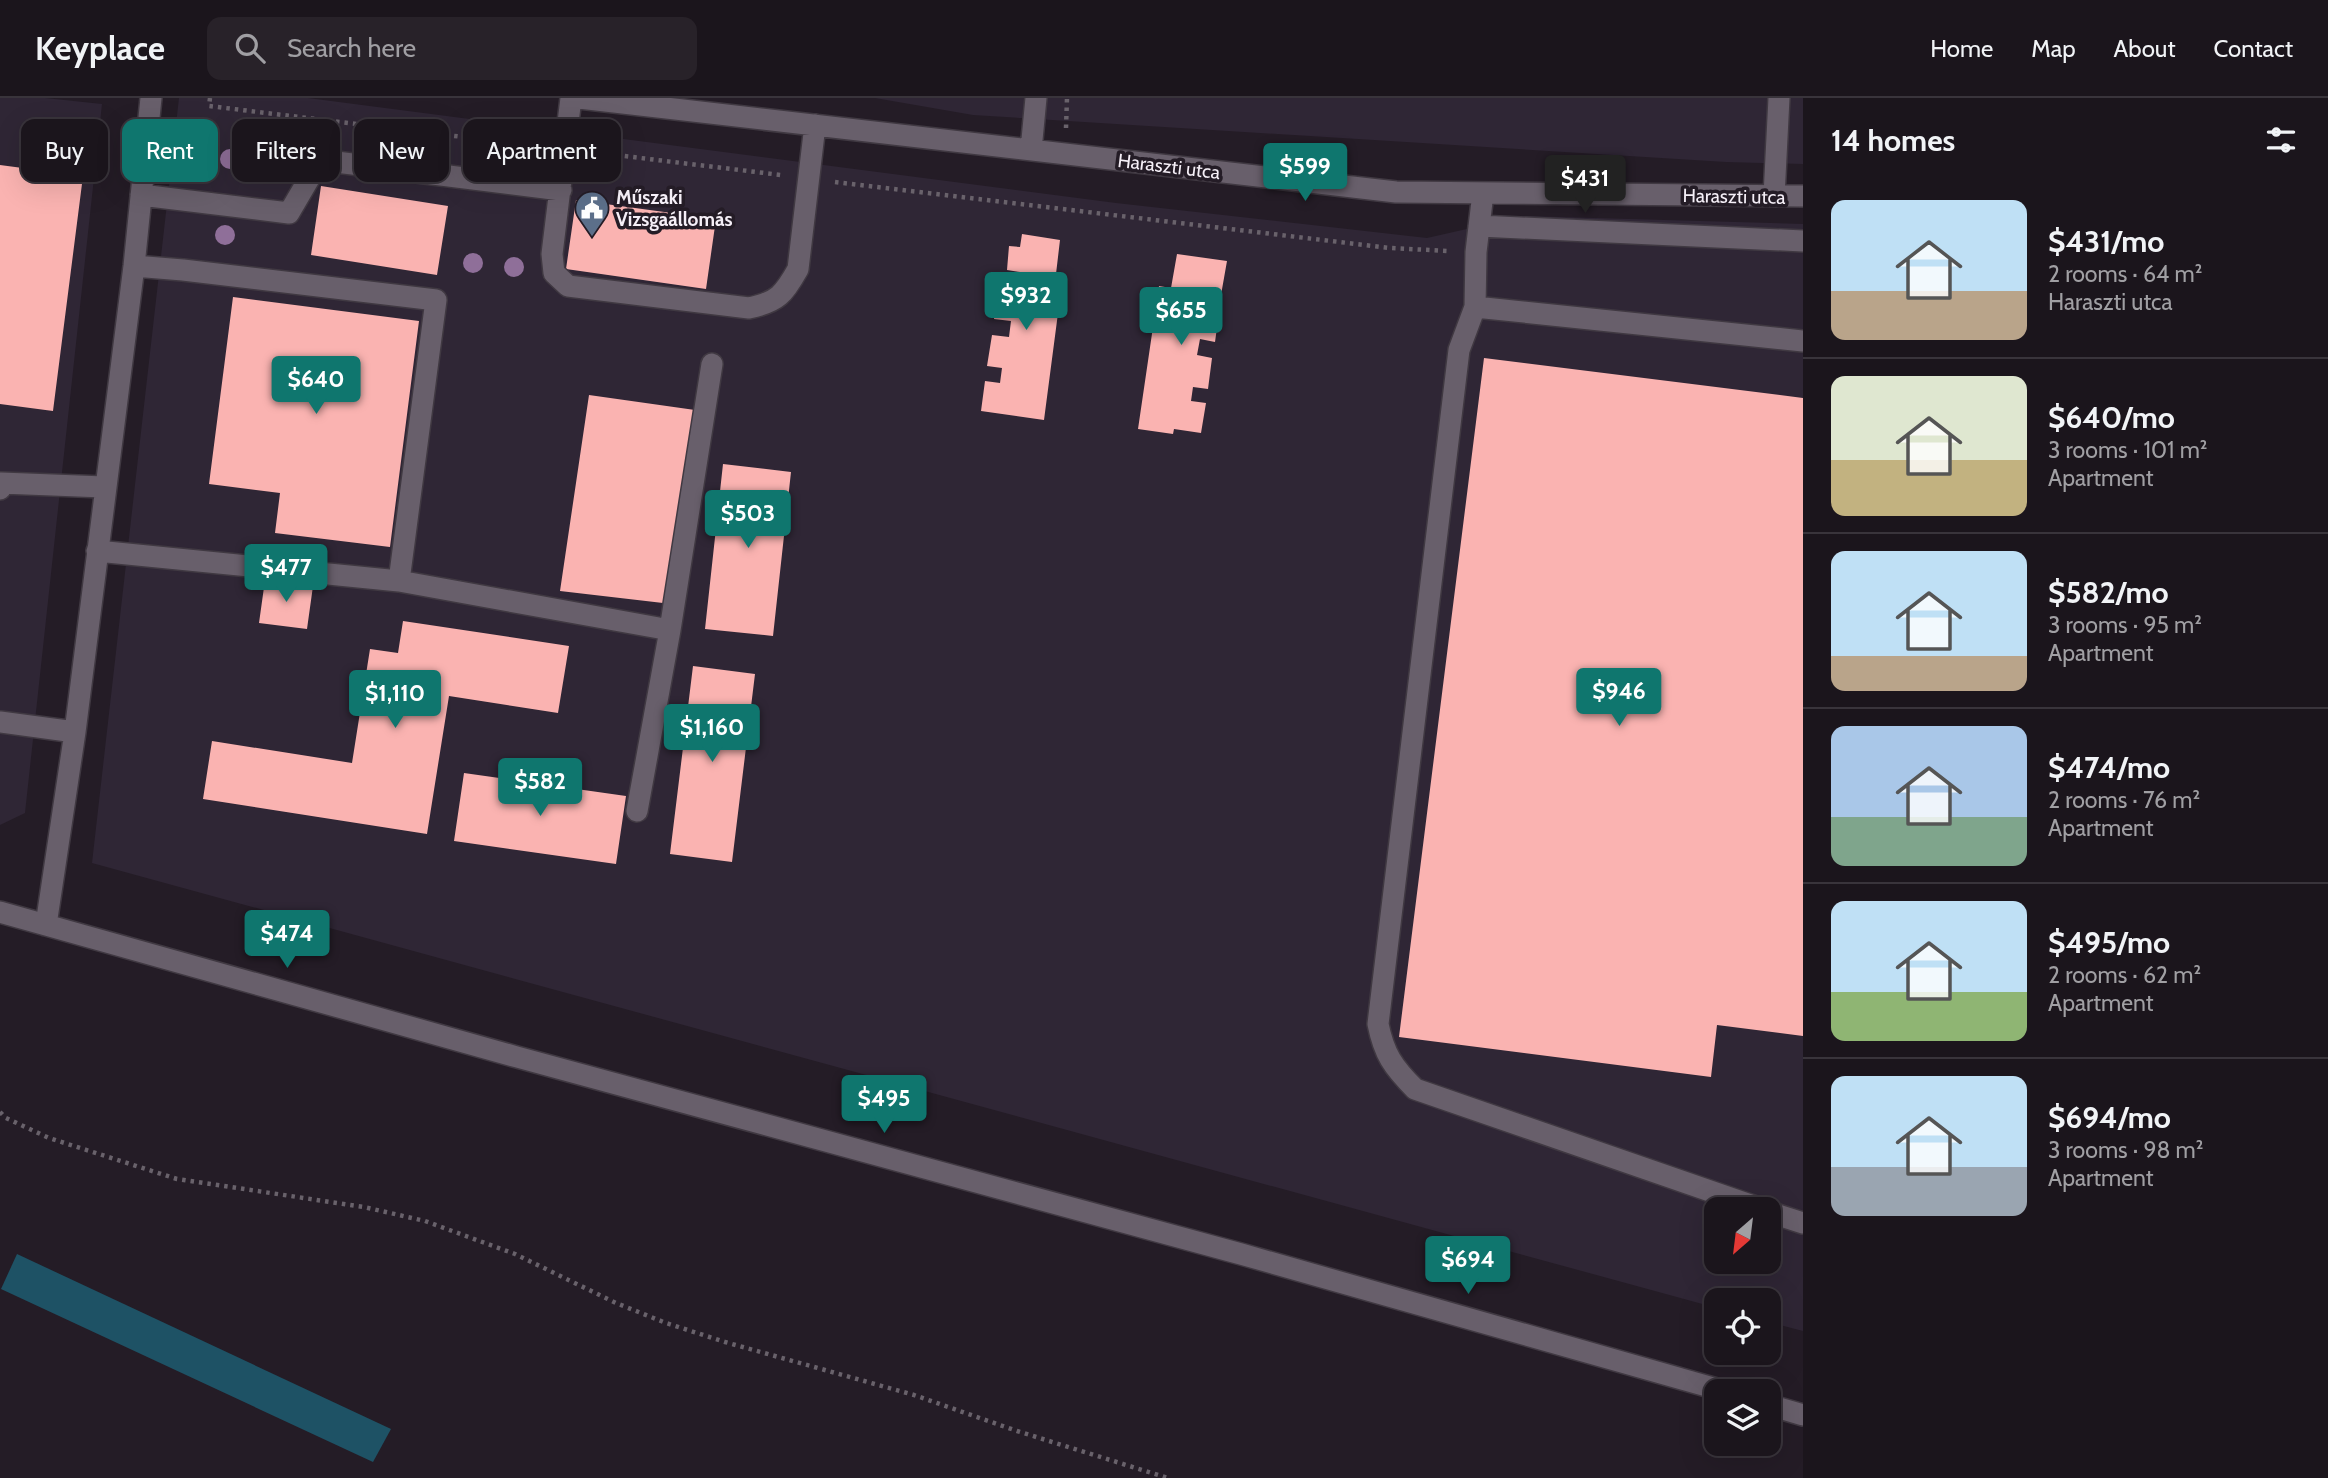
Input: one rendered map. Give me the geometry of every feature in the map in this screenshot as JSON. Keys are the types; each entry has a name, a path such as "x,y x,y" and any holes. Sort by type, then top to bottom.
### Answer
{"street":[{"path":"46,925 75,732 134,266 151,98"},
{"path":"571,98 552,254 554,273 568,286 749,308 770,304 786,290 798,269 814,125"},
{"name":"Haraszti utca","path":"579,98 1396,192 1803,196"},
{"path":"1031,150 1036,98"},
{"path":"1774,196 1780,98"},
{"path":"141,195 289,214 320,160 561,190"},
{"path":"1483,193 1476,252 1475,307 1459,350 1377,1024 1383,1049 1396,1070 1415,1088 1728,1197"},
{"path":"1479,226 1803,241"},
{"path":"134,266 436,300 399,581"},
{"path":"1475,307 1803,341"},
{"path":"637,811 670,630 712,364"},
{"path":"0,489 1,484 104,487"},
{"path":"97,551 399,581 670,630"},
{"path":"0,722 75,732"},
{"path":"0,912 517,1057 1241,1254 1704,1385"},
{"path":"1782,1216 1803,1223"},
{"path":"1781,1409 1803,1415"}],"path":[{"path":"0,1112 6,1118 49,1138 177,1179 364,1207 425,1221 515,1254 616,1303 666,1323 914,1395 1017,1431 1168,1478"}],"shaded area":[{"path":"0,98 45,98 102,104 100,119 21,119 21,182 94,182 25,813 0,825"},
{"path":"179,98 308,98 470,119 463,119 463,182 621,182 621,139 1116,203 1427,238 1524,216 1803,224 1803,1331 1781,1325 1781,1288 1704,1288 1704,1304 92,863 169,182 218,182 218,119 177,119"},
{"path":"875,98 1803,98 1803,164 1726,162 973,115"}],"water":[{"path":"17,1254 391,1429 373,1462 1,1289"}],"building":[{"path":"0,165 21,168 21,182 82,182 53,411 0,404"},
{"path":"321,186 448,206 437,275 311,255"},
{"path":"576,200 716,219 706,289 566,269"},
{"path":"1022,234 1060,240 1056,274 1063,275 1044,420 981,411 985,381 1000,383 1002,368 987,366 992,335 1009,337 1011,321 994,319 998,290 1017,293 1020,272 1007,270 1009,246 1020,247"},
{"path":"1177,254 1227,261 1221,295 1207,294 1205,310 1219,313 1215,342 1200,339 1197,355 1212,358 1208,389 1193,387 1191,401 1206,403 1201,433 1174,429 1173,434 1138,429 1159,286 1171,288"},
{"path":"233,297 419,321 390,547 275,533 280,493 209,484"},
{"path":"1484,358 1803,398 1803,1036 1717,1025 1711,1077 1399,1037"},
{"path":"589,395 695,410 663,603 560,591"},
{"path":"723,464 791,472 773,636 705,629"},
{"path":"265,580 313,586 307,629 259,623"},
{"path":"403,621 569,646 558,713 449,696 427,834 203,799 212,741 352,763 370,649 398,653"},
{"path":"693,666 755,674 732,862 670,854"},
{"path":"464,773 626,796 616,864 454,841"}],"place":[{"name":"Műszaki Vizsgaállomás","path":"592,238"}]}
